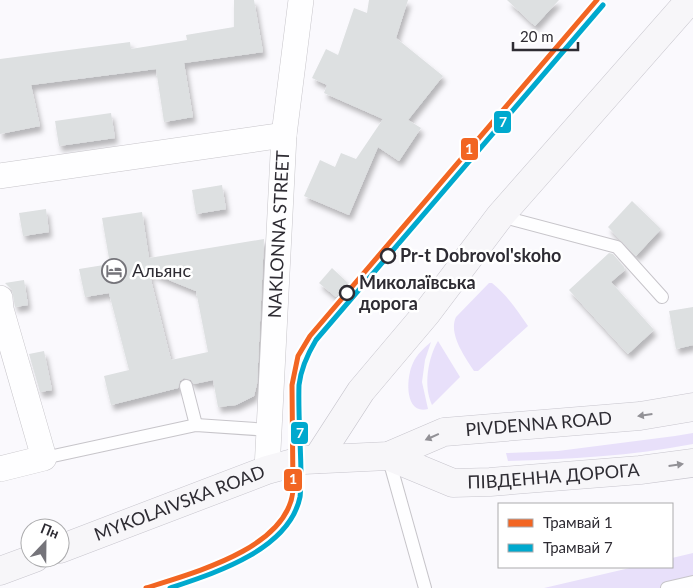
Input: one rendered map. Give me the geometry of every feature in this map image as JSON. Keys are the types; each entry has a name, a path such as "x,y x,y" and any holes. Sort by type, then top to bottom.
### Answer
{"main road":[{"path":"317,459 361,391 426,314 500,216 690,0"},
{"name":"PIVDENNA ROAD","path":"388,456 444,432 640,416 693,407"},
{"name":"MYKOLAIVSKA ROAD","path":"70,545 267,470 299,461 388,456"},
{"name":"ПІВДЕННА ДОРОГА","path":"388,456 452,483 490,482 630,471 693,463"},
{"path":"0,571 20,564"}],"street":[{"name":"NAKLONNA STREET","path":"267,470 284,135 301,0"},
{"path":"0,176 284,135"},
{"path":"0,298 1,309 44,458 0,469"}],"lane":[{"path":"500,216 617,247 662,297"},
{"path":"186,386 196,425"},
{"path":"44,458 196,425 269,430"},
{"path":"388,456 425,588"},
{"path":"667,588 693,582"}],"shaded area":[{"path":"489,283 492,283 507,298 528,326 478,371 474,371 456,338 454,324 456,317"},
{"path":"438,341 460,377 432,405 427,381 429,364"},
{"path":"431,342 425,360 422,382 428,409 420,409 411,401 408,385 409,377 413,363 423,349"},
{"path":"693,433 693,444 624,454 508,461 506,453 558,451"},
{"path":"693,553 693,588 544,588 630,568 673,568 673,558"}],"building":[{"path":"234,0 254,0 263,52 184,63 193,117 164,122 156,69 31,85 40,126 0,134 0,59 130,42 131,49 187,40 186,35 234,27"},
{"path":"369,0 408,0 396,38 443,76 408,120 421,128 399,161 378,147 349,215 304,196 320,160 335,167 341,153 356,159 383,119 324,93 327,85 312,78 326,49 338,55 354,8 367,13"},
{"path":"507,0 559,0 535,26"},
{"path":"111,113 115,138 59,146 55,121"},
{"path":"222,185 226,209 196,214 192,190"},
{"path":"632,201 661,229 636,256 608,227"},
{"path":"46,209 49,232 23,236 19,213"},
{"path":"142,212 149,258 264,239 257,384 254,396 236,405 218,407 213,380 194,384 191,380 184,378 180,381 178,388 111,405 104,376 129,370 109,293 85,297 79,269 110,264 102,218","holes":["149,272 196,291 208,352 171,360"]},
{"path":"609,253 613,254 625,270 611,282 654,330 628,354 569,290"},
{"path":"332,268 348,283 336,297 319,283"},
{"path":"24,280 28,305 15,307 12,290 5,283"},
{"path":"693,307 693,345 676,349 669,311"},
{"path":"44,351 52,390 40,392 29,354"}],"tram line":[{"name":"1","path":"146,588 188,575 234,556 256,543 274,529 287,511 293,491 292,385 298,356 310,336 597,0"},
{"name":"7","path":"170,588 208,575 248,557 266,545 293,516 300,497 301,478 299,385 305,362 316,340 603,5"}],"place":[{"name":"Pr-t Dobrovol'skoho","path":"388,256"},
{"name":"Альянс","path":"114,271"},
{"name":"Миколаївська дорога","path":"347,293"}]}
